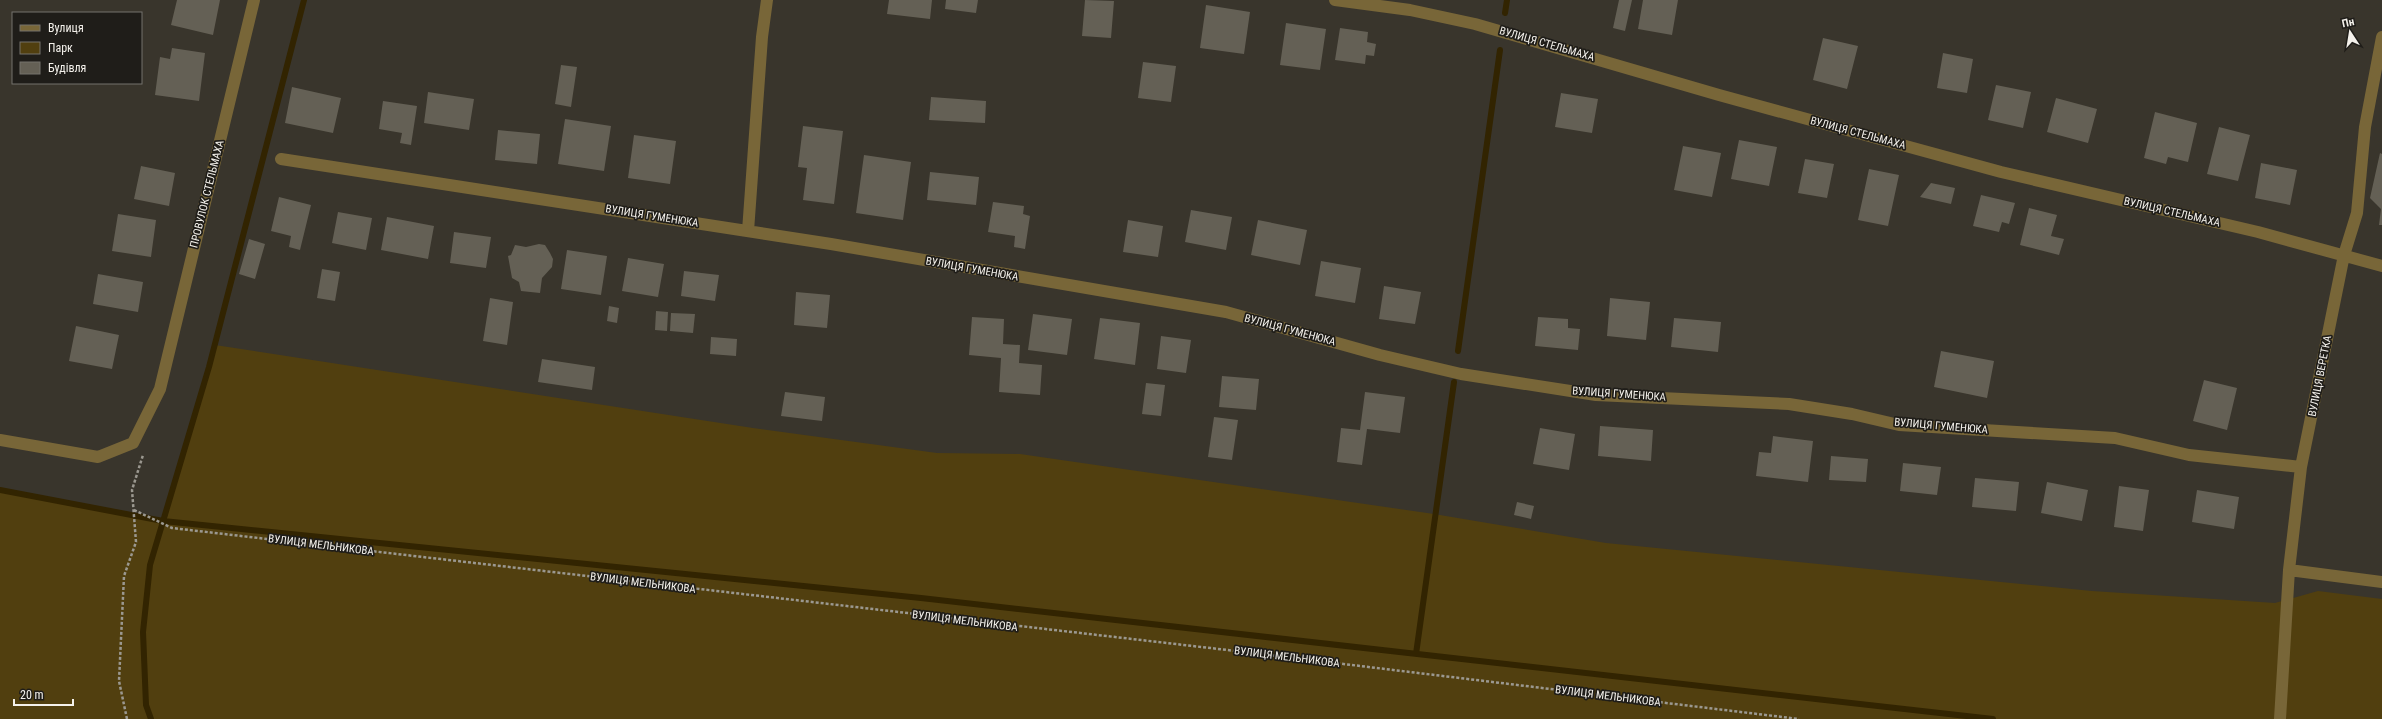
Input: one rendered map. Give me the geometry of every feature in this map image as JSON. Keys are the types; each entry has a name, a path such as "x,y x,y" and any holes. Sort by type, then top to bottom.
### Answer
{"street":[{"name":"ПРОВУЛОК СТЕЛЬМАХА","path":"0,440 98,457 133,443 160,389 254,0"},
{"path":"748,231 766,0"},
{"name":"ВУЛИЦЯ СТЕЛЬМАХА","path":"1335,0 1410,10 1475,24 1719,95 2001,172 2258,232 2382,266"},
{"name":"ВУЛИЦЯ ВЕРЕТКА","path":"2280,719 2289,570 2301,467 2344,255 2357,213 2364,127 2382,37"},
{"name":"ВУЛИЦЯ ГУМЕНЮКА","path":"281,159 748,231 1226,312 1380,355 1468,376 1596,395 1789,404 1852,414 1899,425 2115,438 2189,455 2301,467"},
{"path":"2289,570 2382,582"}],"path":[{"name":"ВУЛИЦЯ МЕЛЬНИКОВА","path":"127,719 119,682 124,576 136,542 134,511 172,528 1236,651 1799,719"}],"green space":[{"path":"215,345 753,428 937,453 1020,454 1434,514 1606,543 2092,591 2275,603 2318,591 2382,599 2382,719 0,719 0,490 163,521"}],"building":[{"path":"177,0 220,0 213,35 171,25"},
{"path":"889,0 932,0 930,19 887,14"},
{"path":"946,0 978,0 976,13 945,9"},
{"path":"1085,0 1114,1 1111,38 1082,36"},
{"path":"1619,0 1632,0 1625,31 1613,28"},
{"path":"1643,0 1678,0 1672,35 1638,29"},
{"path":"1206,5 1250,12 1244,54 1200,48"},
{"path":"1286,23 1326,29 1320,70 1280,65"},
{"path":"1340,28 1368,32 1367,42 1376,44 1374,56 1366,55 1365,64 1335,60"},
{"path":"1823,38 1858,46 1847,89 1813,80"},
{"path":"172,48 205,53 199,101 155,95 160,57 170,59"},
{"path":"1943,53 1973,59 1967,93 1937,88"},
{"path":"1143,62 1176,66 1171,102 1138,98"},
{"path":"561,65 577,67 571,107 555,104"},
{"path":"1996,85 2031,92 2023,128 1988,120"},
{"path":"292,87 341,98 333,133 285,123"},
{"path":"428,92 474,99 469,130 424,123"},
{"path":"1561,93 1598,99 1592,133 1555,127"},
{"path":"931,97 986,101 985,123 929,120"},
{"path":"2056,98 2097,109 2088,143 2047,132"},
{"path":"383,101 417,106 411,145 400,143 402,133 379,129"},
{"path":"2155,112 2197,123 2188,162 2168,157 2166,164 2144,158"},
{"path":"565,119 611,126 604,171 558,164"},
{"path":"803,126 843,131 834,204 803,200 807,168 798,167"},
{"path":"2219,127 2250,135 2238,181 2207,174"},
{"path":"498,130 540,134 537,164 495,160"},
{"path":"634,135 676,141 670,184 628,178"},
{"path":"1739,140 1777,147 1769,186 1731,179"},
{"path":"1683,146 1721,153 1712,197 1674,190"},
{"path":"2380,153 2382,154 2382,225 2379,225 2381,209 2370,198"},
{"path":"864,155 911,162 903,220 856,213"},
{"path":"1805,159 1834,164 1827,198 1798,193"},
{"path":"2261,163 2297,170 2290,205 2255,198"},
{"path":"141,166 175,173 169,206 134,199"},
{"path":"1869,169 1899,175 1888,226 1858,220"},
{"path":"930,172 979,177 976,205 927,200"},
{"path":"1931,183 1955,188 1951,204 1920,197"},
{"path":"1981,195 2015,203 2009,224 2002,222 1999,232 1973,226"},
{"path":"279,197 311,205 300,250 289,247 291,236 271,231"},
{"path":"993,202 1024,206 1023,214 1030,216 1025,249 1014,247 1015,236 988,232"},
{"path":"2029,208 2057,215 2051,236 2064,239 2059,255 2020,245"},
{"path":"1191,210 1232,217 1226,250 1185,242"},
{"path":"338,212 372,218 366,250 332,243"},
{"path":"118,214 156,220 151,257 112,251"},
{"path":"387,217 434,226 428,259 381,250"},
{"path":"1128,220 1163,226 1158,257 1123,252"},
{"path":"1258,220 1307,230 1300,265 1251,255"},
{"path":"454,232 491,237 486,268 450,263"},
{"path":"249,239 265,244 255,279 239,274"},
{"path":"539,244 545,245 550,253 553,259 552,267 542,278 540,293 521,291 519,282 512,278 508,256 511,255 515,245 526,247"},
{"path":"567,250 607,256 601,295 561,289"},
{"path":"628,258 664,264 658,297 622,291"},
{"path":"1321,261 1361,268 1355,303 1315,296"},
{"path":"322,269 340,272 335,301 317,298"},
{"path":"684,271 719,275 715,301 681,296"},
{"path":"98,274 143,282 138,312 93,304"},
{"path":"1384,286 1421,292 1415,324 1379,319"},
{"path":"796,292 830,295 827,328 794,325"},
{"path":"490,298 513,302 507,345 483,341"},
{"path":"1610,298 1650,302 1646,340 1607,336"},
{"path":"609,306 619,308 617,323 607,321"},
{"path":"656,311 668,312 667,331 655,330"},
{"path":"671,313 695,314 693,333 670,331"},
{"path":"1033,314 1072,319 1067,355 1028,350"},
{"path":"972,317 1004,319 1003,344 1020,345 1019,363 1042,365 1040,395 999,392 1001,358 969,355"},
{"path":"1538,317 1568,319 1568,328 1580,329 1578,350 1535,346"},
{"path":"1100,318 1140,323 1135,365 1094,359"},
{"path":"1674,318 1721,322 1718,352 1671,347"},
{"path":"76,326 119,335 112,369 69,361"},
{"path":"1161,336 1191,340 1186,373 1157,369"},
{"path":"711,337 737,339 736,356 710,354"},
{"path":"1941,351 1994,361 1987,398 1934,387"},
{"path":"542,359 595,367 592,390 538,382"},
{"path":"1222,376 1259,379 1256,410 1219,407"},
{"path":"2204,380 2237,388 2227,430 2193,421"},
{"path":"1146,383 1165,385 1161,416 1142,414"},
{"path":"785,392 825,397 822,421 781,416"},
{"path":"1365,392 1405,397 1400,433 1367,429 1362,465 1337,462 1341,428 1360,430"},
{"path":"1214,417 1238,420 1232,460 1208,457"},
{"path":"1600,426 1653,430 1651,461 1598,456"},
{"path":"1540,428 1575,434 1569,470 1533,464"},
{"path":"1773,436 1813,441 1808,482 1756,476 1759,452 1771,453"},
{"path":"1831,456 1868,459 1866,482 1829,480"},
{"path":"1903,463 1941,467 1937,495 1900,491"},
{"path":"1975,478 2019,482 2016,511 1972,507"},
{"path":"2047,482 2088,490 2082,521 2041,513"},
{"path":"2119,486 2149,490 2143,531 2114,527"},
{"path":"2197,490 2239,497 2234,529 2192,522"},
{"path":"1517,502 1534,506 1531,519 1514,515"}],"waterway":[{"path":"151,719 146,705 143,632 150,565 209,367 304,0"},
{"path":"1505,13 1507,0"},
{"path":"1458,351 1500,50"},
{"path":"1416,654 1454,382"},
{"path":"0,490 163,521 921,598 1993,719"}]}
